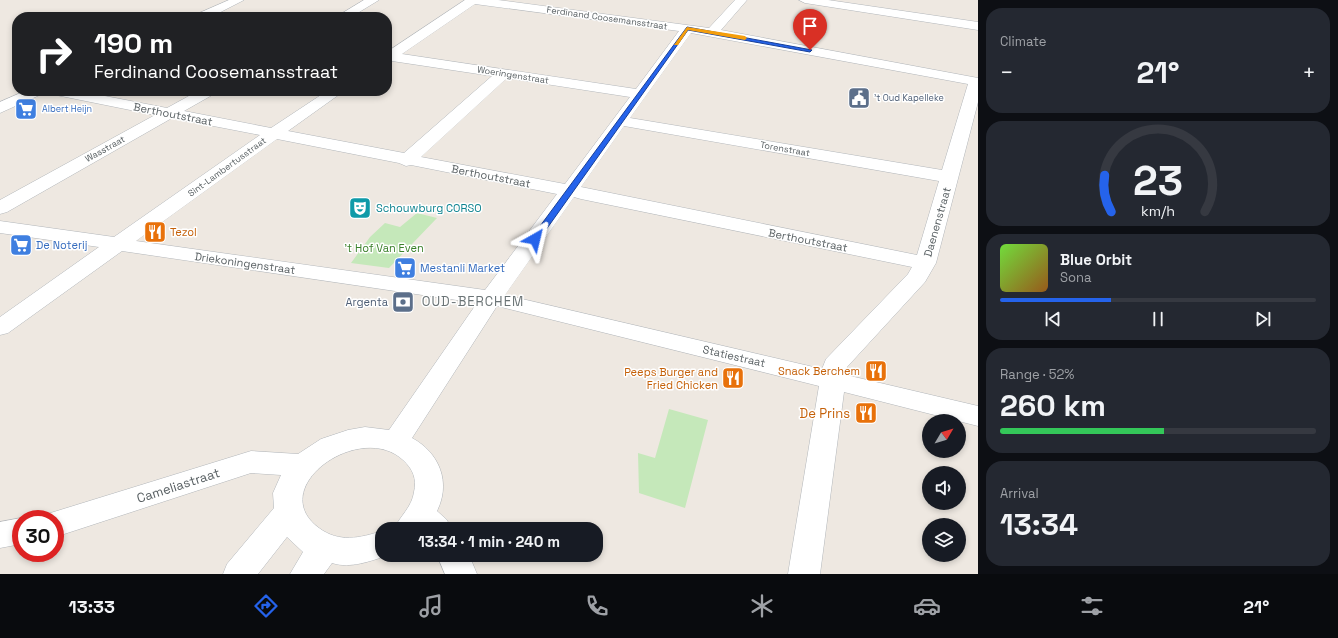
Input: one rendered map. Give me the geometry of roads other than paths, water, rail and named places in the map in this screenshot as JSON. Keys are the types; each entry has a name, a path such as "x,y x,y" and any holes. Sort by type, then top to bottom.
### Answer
{"street":[{"path":"212,12 238,0"},
{"path":"351,12 373,0"},
{"path":"392,53 473,0"},
{"name":"Ferdinand Coosemansstraat","path":"473,0 712,32 977,82"},
{"path":"712,32 741,0"},
{"path":"805,0 978,26"},
{"path":"396,441 491,298 687,29"},
{"name":"Woeringenstraat","path":"392,57 640,94"},
{"path":"406,161 503,74"},
{"name":"Daenenstraat","path":"804,574 835,365 918,277 925,264 950,177 966,144 977,82"},
{"path":"0,108 26,96"},
{"name":"Berthoutstraat","path":"82,96 274,133 406,161 570,191 925,264"},
{"name":"Wasstraat","path":"0,208 200,96"},
{"name":"Sint-Lambertusstraat","path":"0,328 274,133 330,96"},
{"name":"Torenstraat","path":"620,121 950,177"},
{"name":"Driekoningenstraat","path":"0,227 491,298"},
{"name":"Statiestraat","path":"491,298 978,416"},
{"path":"375,546 346,552 325,547 308,539 295,526 288,512 287,500 289,487 295,475 307,461 329,446 352,439 378,438 396,441 420,459 428,472 431,486 423,522"},
{"name":"Cameliastraat","path":"64,521 250,462 307,461"},
{"path":"239,574 288,512"},
{"path":"0,535 12,533"},
{"path":"306,574 325,547"},
{"path":"456,562 461,574"}],"place":[{"name":"'t Oud Kapelleke","path":"859,98"},
{"name":"Albert Heijn","path":"26,109"},
{"name":"Schouwburg CORSO","path":"360,208"},
{"name":"Tezol","path":"155,232"},
{"name":"De Noterij","path":"21,245"},
{"name":"Mestanli Market","path":"405,268"},
{"name":"Argenta","path":"403,302"},
{"name":"Snack Berchem","path":"876,371"},
{"name":"Peeps Burger and Fried Chicken","path":"733,378"},
{"name":"De Prins","path":"866,413"}],"district":[{"name":"OUD-BERCHEM","path":"473,301"}],"park label":[{"name":"'t Hof Van Even","path":"384,248"}]}
